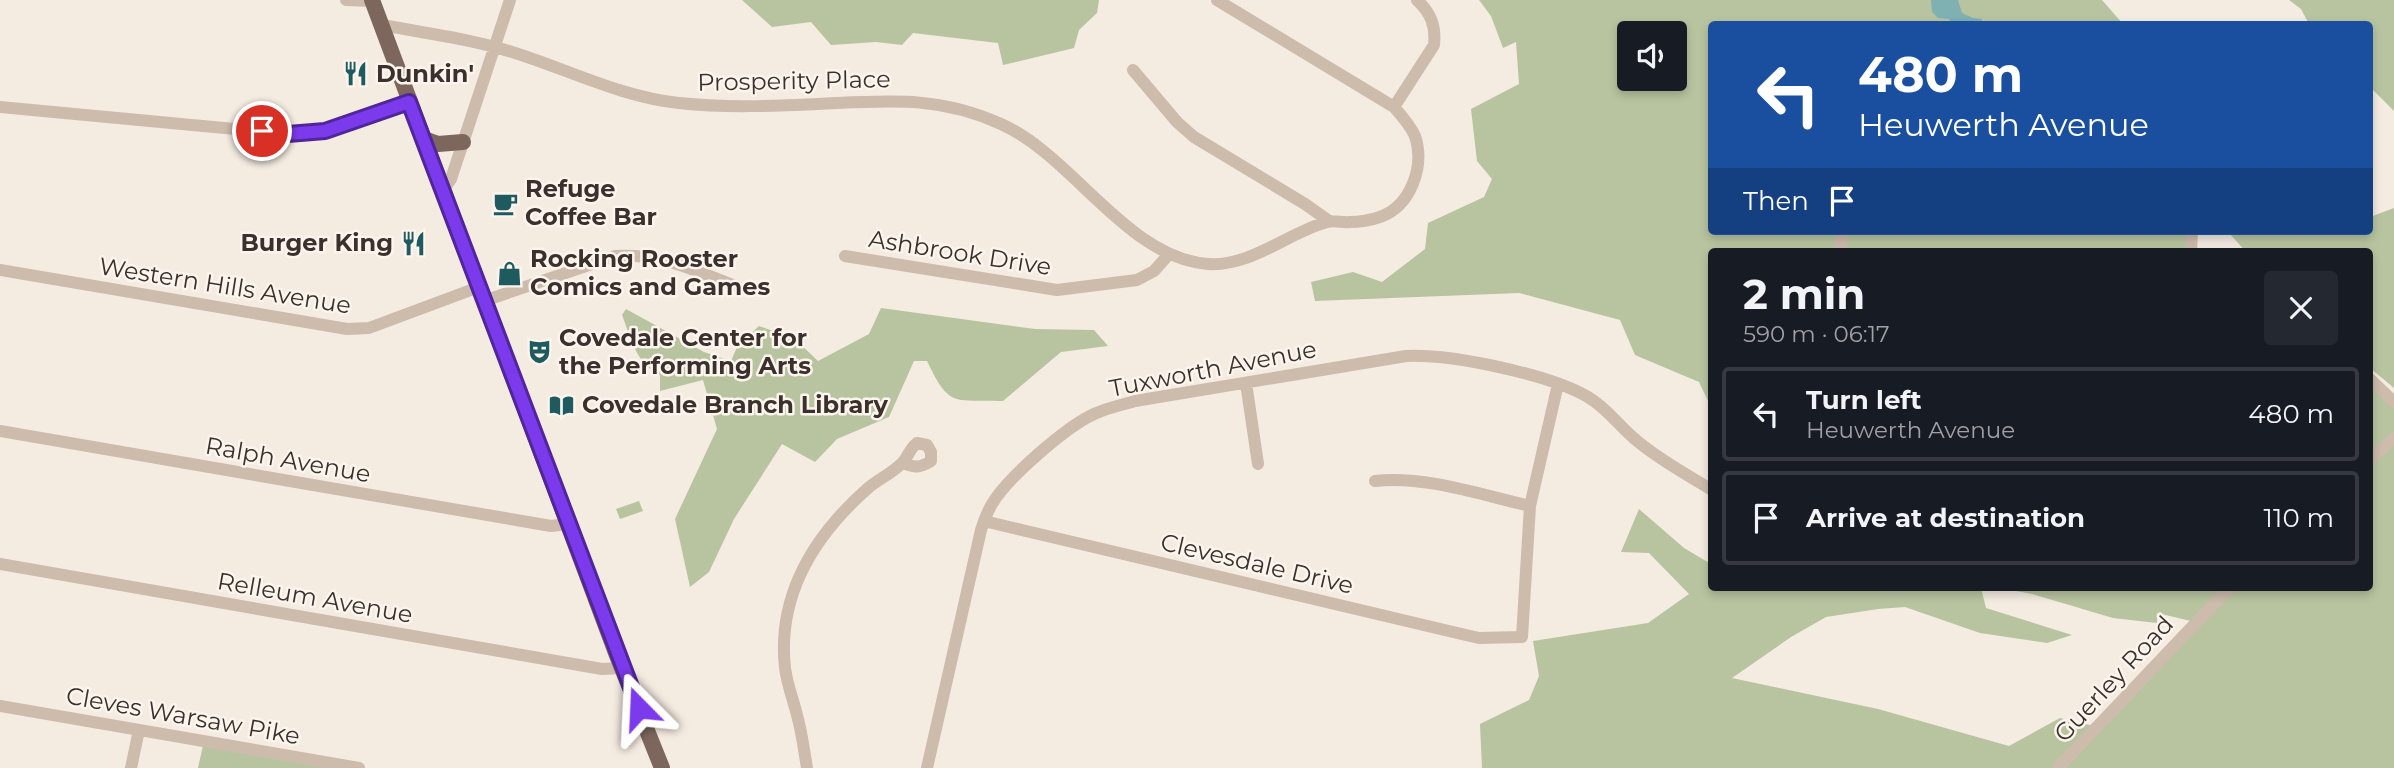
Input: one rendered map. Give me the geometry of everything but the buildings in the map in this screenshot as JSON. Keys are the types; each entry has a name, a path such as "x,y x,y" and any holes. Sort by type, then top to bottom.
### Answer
{"main road":[{"path":"373,0 409,102 662,768"},
{"path":"424,139 438,144 463,142"}],"street":[{"path":"346,0 373,0"},
{"path":"444,189 452,179 510,0"},
{"path":"1169,254 1186,261 1222,263 1250,255 1329,221 1350,222 1381,217 1397,207 1411,188 1418,165 1418,148 1410,127 1394,107 1217,0"},
{"path":"1394,107 1434,45 1432,19 1417,0"},
{"name":"Prosperity Place","path":"382,24 495,48 614,88 679,103 785,106 908,100 965,110 1003,125 1039,147 1114,215 1169,254"},
{"path":"1133,70 1177,122 1194,137 1329,221"},
{"path":"0,107 288,134 339,128 409,102"},
{"name":"Ashbrook Drive","path":"845,256 1057,290 1137,280 1154,271 1169,254"},
{"name":"Western Hills Avenue","path":"0,270 347,329 369,328 615,256 640,256 682,264 738,287"},
{"name":"Tuxworth Avenue","path":"926,768 984,521 999,494 1053,441 1078,422 1111,407 1426,355 1462,360 1558,384 1589,398 1648,449 1708,487"},
{"path":"2373,382 2394,402"},
{"path":"1246,383 1258,464"},
{"path":"1375,481 1420,482 1530,506 1558,384"},
{"name":"Ralph Avenue","path":"0,431 531,523 551,526 568,524"},
{"path":"2373,456 2394,438"},
{"path":"807,768 804,743 785,670 785,629 791,597 803,566 832,523 870,487 903,463"},
{"name":"Clevesdale Drive","path":"984,521 1479,638 1522,637 1530,506"},
{"name":"Relleum Avenue","path":"0,564 603,669 623,668"},
{"name":"Guerley Road","path":"2058,768 2226,591"},
{"name":"Cleves Warsaw Pike","path":"0,706 359,768"},
{"path":"131,768 139,730"}],"green space":[{"path":"742,0 1099,0 1097,13 1079,30 1074,48 1003,65 998,43 913,33 902,45 876,42 831,45 811,22 772,27"},
{"path":"1479,0 2102,0 2120,21 1708,21 1708,235 2192,235 2191,248 1708,248 1708,401 1699,382 1635,355 1620,320 1519,293 1315,301 1311,282 1353,272 1382,282 1425,249 1428,223 1484,197 1492,179 1477,161 1471,109 1519,84 1516,42 1503,48 1491,16"},
{"path":"2289,0 2394,0 2394,111 2373,90 2373,21 2307,21 2301,9"},
{"path":"2394,208 2394,388 2373,370 2373,248 2242,248 2231,235 2373,235 2373,216"},
{"path":"881,308 1035,329 1094,330 1108,346 1061,352 1003,401 955,398 942,387 927,361 914,361 889,417 837,439 815,462 782,444 734,519 709,572 690,587 675,519 717,429 703,380 660,391 660,375 645,364 632,341 622,315 626,309 704,352 731,361 737,347 759,326 795,339 818,361 869,334"},
{"path":"2373,382 2394,402 2394,768 1482,768 1480,724 1529,700 1539,676 1533,641 1648,623 1689,594 1649,553 1621,552 1639,509 1684,548 1708,562 1708,591 1982,591 1986,608 2072,635 2047,643 1980,633 1905,607 1878,609 1826,617 1791,637 1732,678 1878,709 2009,746 2060,718 2098,727 2195,622 2157,613 2157,623 2113,618 2016,591 2373,591"},
{"path":"639,501 643,511 620,519 616,509"},
{"path":"204,741 359,768 198,768"}],"water":[{"path":"1931,0 1958,0 1962,13 1982,19 1950,21 1938,18 1932,12"}],"place":[{"name":"Dunkin'","path":"356,74"},
{"name":"Refuge Coffee Bar","path":"505,203"},
{"name":"Burger King","path":"413,243"},
{"name":"Rocking Rooster Comics and Games","path":"510,273"},
{"name":"Covedale Center for the Performing Arts","path":"539,352"},
{"name":"Covedale Branch Library","path":"562,405"}],"route":[{"path":"262,131 288,134 325,131 409,102 639,708"}]}
